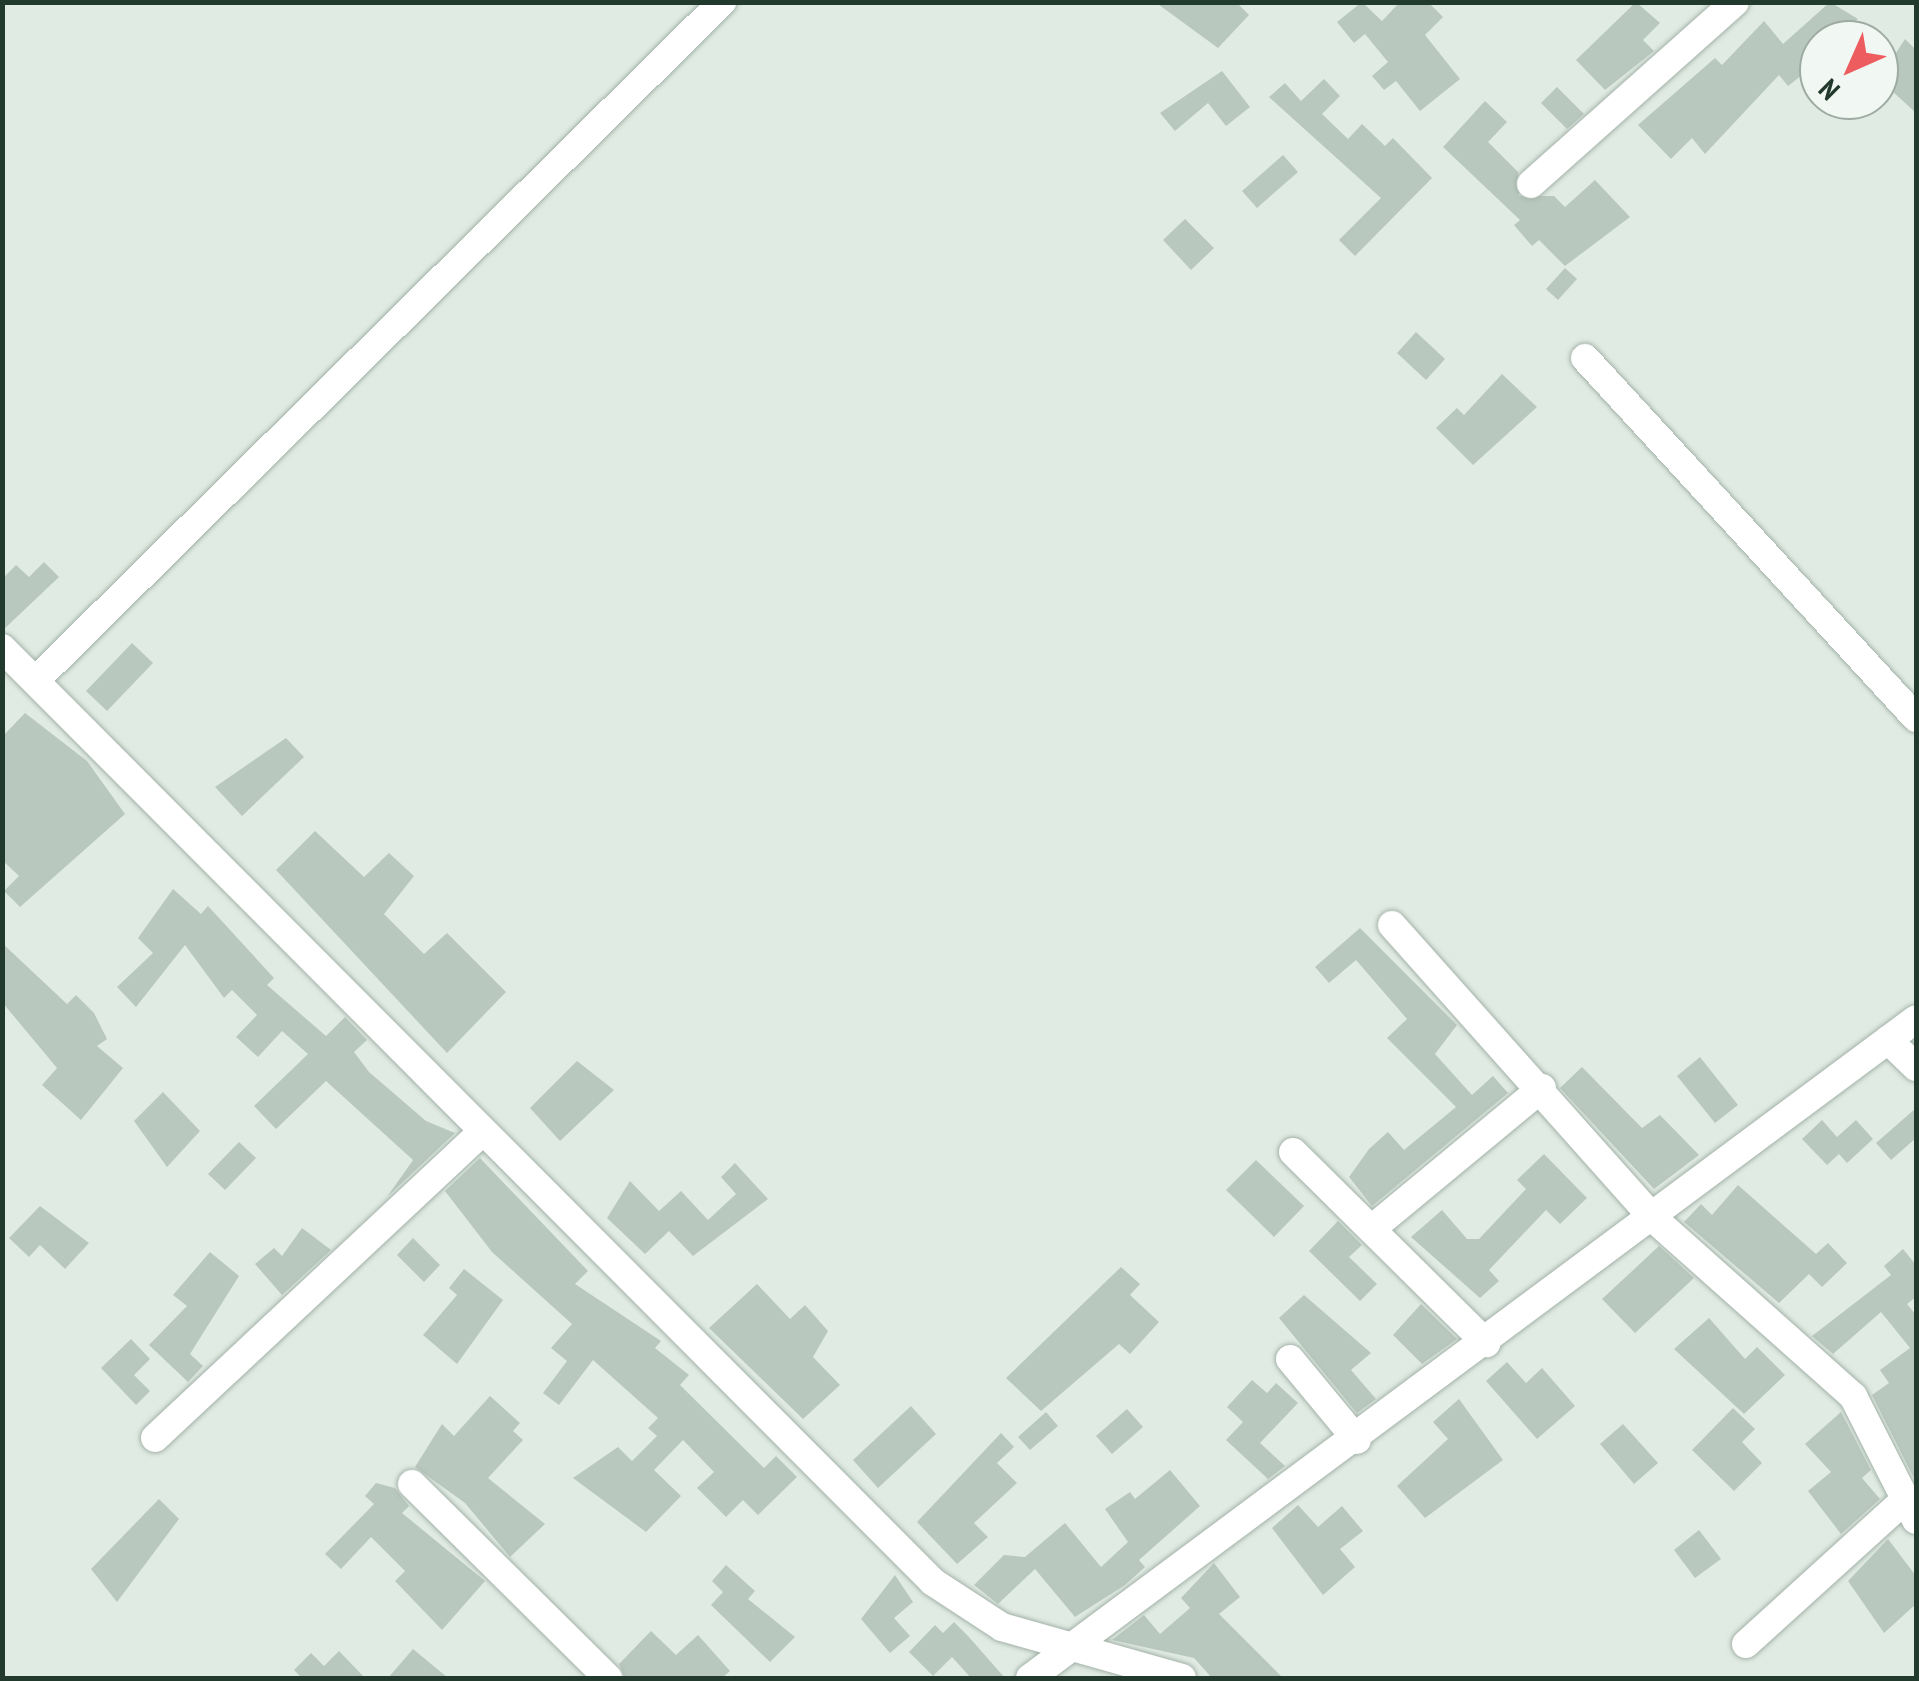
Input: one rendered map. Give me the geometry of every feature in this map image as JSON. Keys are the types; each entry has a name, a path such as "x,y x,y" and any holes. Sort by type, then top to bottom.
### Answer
{"street":[{"path":"36,680 722,2"},
{"path":"1531,184 1735,2"},
{"path":"1585,358 1916,718"},
{"path":"2,648 481,1133 933,1582 1002,1627 1182,1678"},
{"path":"1392,925 1542,1088 1654,1218 1853,1396 1912,1509 1746,1644"},
{"path":"1030,1678 1063,1647 1357,1440 1916,1019"},
{"path":"1888,1040 1916,1066"},
{"path":"1374,1228 1542,1088"},
{"path":"154,1438 481,1133"},
{"path":"1293,1152 1486,1343"},
{"path":"1290,1360 1357,1440"},
{"path":"412,1484 608,1678"}],"building":[{"path":"1155,2 1236,2 1249,15 1218,48"},
{"path":"1362,2 1382,21 1400,2 1428,2 1443,17 1425,35 1460,79 1420,111 1396,81 1384,90 1372,76 1388,62 1365,34 1354,43 1337,22"},
{"path":"1636,2 1660,23 1643,40 1654,51 1605,90 1576,60"},
{"path":"1830,2 1858,19 1857,20 1810,20"},
{"path":"1764,21 1783,44 1799,30 1799,77 1788,86 1779,75 1705,154 1692,138 1671,159 1638,125 1715,58 1722,65"},
{"path":"1905,39 1916,50 1916,113 1899,97 1899,48"},
{"path":"1222,71 1250,107 1226,126 1208,103 1175,131 1160,113"},
{"path":"1324,79 1340,96 1322,114 1348,139 1362,124 1385,146 1393,138 1432,178 1355,256 1339,240 1381,198 1269,97 1285,83 1301,101"},
{"path":"1557,87 1584,114 1567,129 1541,103"},
{"path":"1485,101 1507,122 1488,142 1518,172 1519,196 1554,196 1565,207 1595,180 1630,217 1565,266 1539,240 1532,246 1514,225 1520,220 1443,147"},
{"path":"1283,155 1298,172 1257,208 1242,191"},
{"path":"1185,219 1214,248 1191,270 1163,240"},
{"path":"1565,268 1577,279 1558,300 1546,289"},
{"path":"1416,332 1445,359 1426,380 1397,353"},
{"path":"1502,374 1537,407 1473,465 1436,428 1457,408 1464,415"},
{"path":"44,562 59,577 2,631 2,579 16,565 29,577"},
{"path":"132,643 153,663 107,711 86,691"},
{"path":"25,713 87,761 125,814 20,907 4,891 19,876 2,860 2,737"},
{"path":"286,738 304,757 242,816 215,787"},
{"path":"315,831 364,877 389,853 414,876 384,914 424,954 447,933 506,992 447,1053 276,870"},
{"path":"173,889 201,914 208,906 274,978 267,985 326,1036 345,1017 367,1040 354,1052 369,1072 426,1121 455,1133 387,1197 413,1160 326,1081 276,1129 254,1106 308,1054 282,1031 258,1057 236,1037 257,1015 232,990 224,998 185,945 136,1007 117,987 153,953 138,938"},
{"path":"1360,928 1457,1025 1435,1054 1472,1095 1493,1076 1508,1093 1372,1206 1349,1177 1369,1149 1388,1132 1404,1150 1456,1107 1387,1038 1407,1019 1356,960 1329,983 1315,967"},
{"path":"2,943 67,1004 76,995 94,1013 107,1039 97,1046 123,1068 81,1120 42,1085 57,1068 2,1002"},
{"path":"1700,1057 1738,1105 1715,1123 1677,1076"},
{"path":"577,1061 614,1090 560,1141 530,1108"},
{"path":"1582,1067 1642,1128 1660,1115 1699,1155 1654,1189 1560,1088"},
{"path":"163,1092 200,1131 167,1167 134,1121"},
{"path":"1916,1108 1916,1138 1891,1160 1876,1143"},
{"path":"1822,1120 1837,1137 1856,1120 1873,1139 1847,1163 1839,1154 1827,1165 1802,1139"},
{"path":"239,1142 256,1158 225,1190 208,1174"},
{"path":"1544,1154 1587,1198 1560,1224 1546,1210 1489,1270 1499,1281 1480,1298 1411,1237 1442,1210 1467,1239 1479,1239 1526,1189 1517,1180"},
{"path":"480,1158 588,1271 575,1284 661,1341 655,1348 689,1375 680,1385 764,1468 776,1456 797,1477 758,1515 743,1500 726,1517 697,1488 714,1472 683,1440 654,1470 681,1496 646,1532 573,1478 618,1447 632,1461 657,1436 648,1428 658,1418 593,1360 559,1405 543,1393 567,1361 551,1348 572,1324 492,1252 445,1191"},
{"path":"1256,1160 1304,1206 1274,1237 1226,1190"},
{"path":"735,1163 768,1199 693,1256 669,1231 645,1254 607,1218 630,1181 659,1211 681,1191 708,1220 736,1194 721,1177"},
{"path":"1738,1185 1816,1254 1828,1243 1847,1263 1822,1287 1809,1274 1779,1303 1684,1222 1701,1204 1712,1215"},
{"path":"40,1206 89,1243 65,1269 40,1245 29,1257 9,1238"},
{"path":"1338,1221 1362,1245 1349,1257 1377,1284 1360,1301 1309,1251"},
{"path":"302,1228 331,1250 282,1295 255,1264 274,1248 282,1256"},
{"path":"413,1238 440,1265 424,1282 397,1255"},
{"path":"1659,1246 1694,1278 1635,1333 1602,1299"},
{"path":"1903,1249 1916,1265 1916,1297 1907,1304 1916,1315 1916,1482 1872,1395 1889,1383 1880,1370 1910,1348 1881,1312 1833,1354 1812,1336 1891,1275 1884,1266"},
{"path":"210,1252 239,1276 190,1354 203,1366 188,1382 149,1345 187,1306 173,1295"},
{"path":"1121,1267 1140,1284 1130,1295 1159,1322 1130,1354 1119,1344 1041,1411 1006,1378"},
{"path":"464,1269 503,1300 457,1364 423,1335 457,1295 449,1288"},
{"path":"757,1284 790,1319 805,1305 828,1331 813,1357 840,1385 803,1419 709,1328"},
{"path":"1304,1295 1371,1353 1351,1370 1376,1399 1357,1413 1279,1318"},
{"path":"1421,1304 1457,1339 1422,1364 1393,1335"},
{"path":"1709,1318 1745,1359 1757,1347 1785,1375 1744,1414 1674,1349"},
{"path":"131,1339 150,1359 134,1375 150,1391 136,1405 101,1368"},
{"path":"1507,1362 1526,1383 1542,1368 1575,1406 1537,1439 1486,1381"},
{"path":"1252,1380 1267,1393 1276,1383 1298,1403 1260,1443 1285,1466 1268,1479 1226,1440 1243,1422 1227,1407"},
{"path":"490,1396 520,1423 513,1431 523,1440 488,1478 545,1524 510,1557 465,1503 415,1467 442,1424 454,1436"},
{"path":"1459,1399 1503,1460 1425,1518 1397,1486 1448,1439 1433,1422"},
{"path":"911,1406 936,1434 878,1488 853,1460"},
{"path":"1733,1408 1755,1429 1742,1442 1762,1463 1734,1491 1692,1450"},
{"path":"1127,1409 1143,1427 1112,1454 1096,1436"},
{"path":"1046,1412 1058,1426 1030,1450 1018,1437"},
{"path":"1841,1412 1871,1470 1862,1478 1880,1499 1841,1534 1808,1491 1831,1472 1805,1444"},
{"path":"1623,1424 1658,1463 1634,1484 1600,1444"},
{"path":"1001,1433 1014,1447 997,1463 1017,1483 974,1523 988,1537 957,1564 917,1522"},
{"path":"1170,1470 1200,1506 1139,1560 1145,1567 1125,1585 1075,1617 1035,1569 998,1604 974,1585 1004,1555 1025,1557 1065,1523 1101,1567 1128,1542 1105,1509 1130,1492 1135,1499"},
{"path":"376,1483 395,1488 409,1506 402,1513 485,1581 442,1630 395,1581 405,1571 371,1537 341,1569 325,1554 374,1504 365,1496"},
{"path":"159,1499 179,1519 117,1602 91,1569"},
{"path":"1298,1505 1318,1527 1342,1506 1363,1531 1340,1549 1355,1567 1323,1595 1272,1528"},
{"path":"1699,1530 1721,1559 1695,1578 1674,1550"},
{"path":"1888,1539 1916,1576 1916,1604 1884,1633 1848,1581"},
{"path":"1214,1563 1240,1597 1219,1614 1283,1678 1212,1678 1194,1658 1112,1640 1144,1615 1160,1634 1190,1608 1181,1598"},
{"path":"726,1565 755,1591 748,1599 795,1637 770,1662 711,1605 723,1592 712,1581"},
{"path":"895,1575 913,1602 894,1618 910,1636 890,1653 861,1619"},
{"path":"954,1622 1005,1678 971,1678 952,1657 933,1676 909,1652 935,1625 943,1633"},
{"path":"651,1631 676,1655 698,1635 730,1671 722,1678 625,1678 619,1664"},
{"path":"413,1649 448,1678 388,1678"},
{"path":"339,1651 365,1678 302,1678 294,1670 311,1653 324,1666"}]}
